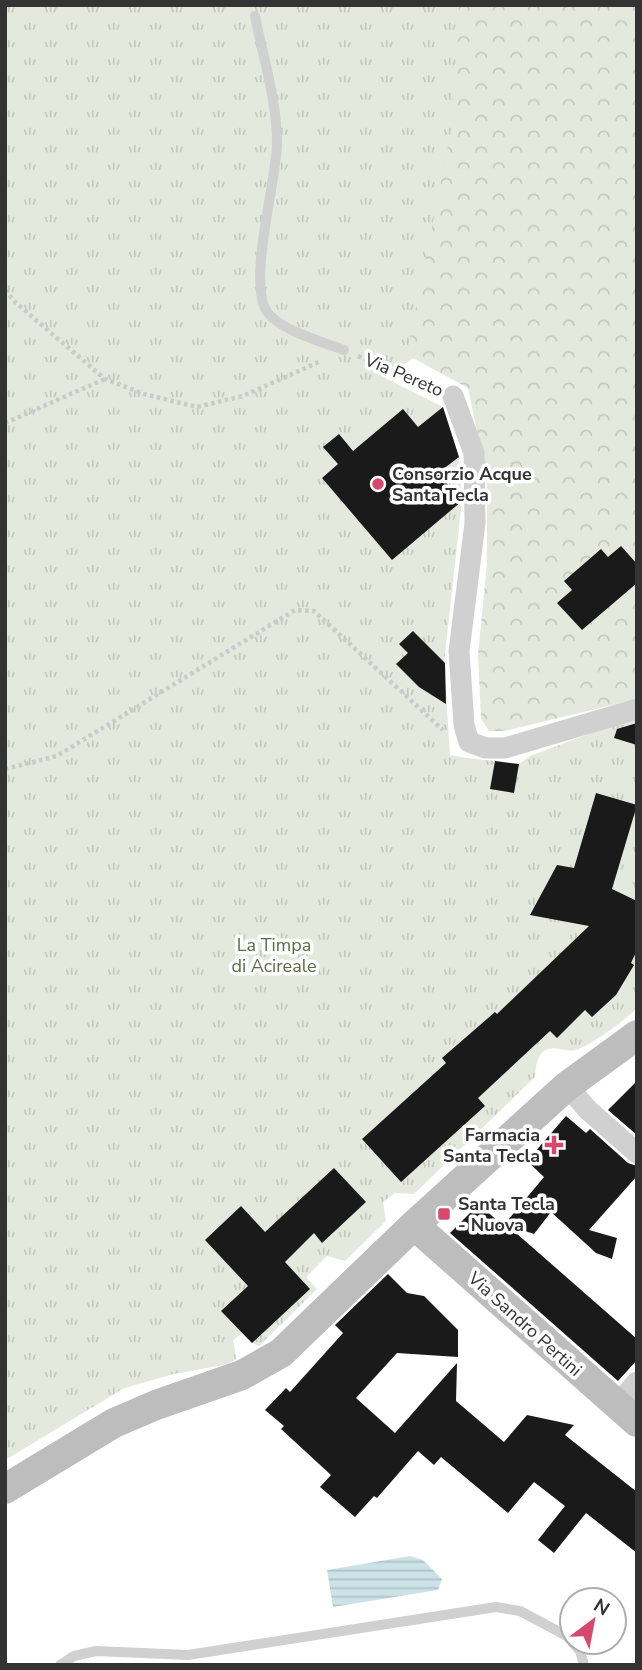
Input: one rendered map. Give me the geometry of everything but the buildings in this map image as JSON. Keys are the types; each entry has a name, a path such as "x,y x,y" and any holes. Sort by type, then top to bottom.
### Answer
{"street":[{"name":"Via Pereto","path":"453,396 474,453 475,523 459,651 464,724 469,742"},
{"path":"469,742 486,748 505,748 637,709"},
{"path":"5,1489 114,1423 156,1405 242,1375 281,1353 414,1225 567,1086 637,1035"},
{"path":"567,1086 588,1110 637,1153"},
{"name":"Via Sandro Pertini","path":"414,1225 627,1414"},
{"path":"627,1414 637,1382"}],"lane":[{"path":"255,16 274,107 277,145 268,200 259,290 267,312 285,327 344,350"},
{"path":"60,1665 74,1656 96,1651 188,1655 496,1606 520,1611 558,1631"}],"path":[{"name":"Via Pereto","path":"5,290 16,303 105,379 144,394 197,407 243,396 344,350 453,396"},
{"path":"5,423 105,379"},
{"path":"5,769 57,756 295,610 314,611 434,724 451,736 469,742"}],"green space":[{"name":"La Timpa di Acireale","path":"5,5 637,5 637,699 505,731 489,731 481,719 478,655 487,563 487,480 468,388 413,358 275,458 450,755 483,762 242,1333 233,1340 236,1359 228,1364 173,1374 124,1388 5,1460"},
{"name":"La Timpa di Acireale","path":"5,5 459,5 452,125 405,363 385,378 443,407 459,457 462,501 444,663 450,755 519,764 530,756 637,716 637,1008 608,1032 583,1047 572,1051 551,1048 541,1053 535,1077 414,1194 395,1193 383,1202 386,1221 345,1261 327,1256 306,1277 317,1289 259,1346 242,1333 233,1340 236,1359 228,1364 173,1374 124,1388 5,1460"}],"water":[{"path":"410,1556 423,1560 442,1579 438,1590 333,1607 327,1570"}],"place":[{"name":"Consorzio Acque Santa Tecla","path":"378,484"},
{"name":"Farmacia Santa Tecla","path":"554,1145"},
{"name":"Santa Tecla - Nuova","path":"444,1214"}]}
